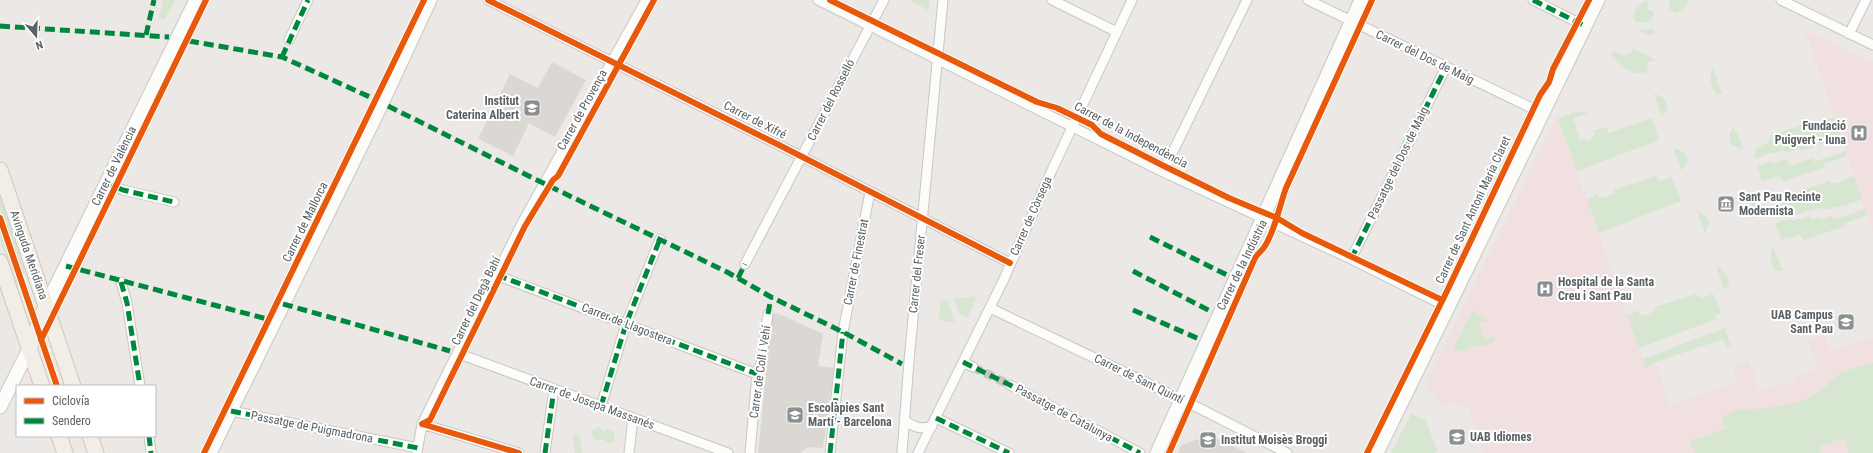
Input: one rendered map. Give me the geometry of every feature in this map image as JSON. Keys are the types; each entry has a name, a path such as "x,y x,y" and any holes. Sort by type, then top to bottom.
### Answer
{"main road":[{"name":"Carrer de València","path":"46,306 196,0"},
{"name":"Carrer de Mallorca","path":"210,453 377,114 430,0"},
{"name":"Carrer de la Indústria","path":"1157,453 1361,0"},
{"name":"Carrer de Sant Antoni Maria Claret","path":"1377,453 1598,0"},
{"name":"Avinguda Meridiana","path":"0,170 74,385"},
{"path":"0,262 42,385"},
{"path":"0,407 4,390 29,349 46,306"},
{"path":"59,437 65,453"},
{"path":"90,437 96,453"}],"street":[{"path":"289,40 308,0"},
{"name":"Carrer de Xifré","path":"488,0 802,157 1010,264"},
{"name":"Carrer de Provença","path":"544,184 646,0"},
{"name":"Carrer de la Independència","path":"818,0 1163,172 1351,259 1447,307"},
{"name":"Carrer del Rosselló","path":"745,264 884,0"},
{"name":"Carrer del Freser","path":"902,453 943,0"},
{"path":"1052,0 1117,32"},
{"name":"Carrer de Còrsega","path":"918,453 990,308 1072,126 1132,0"},
{"path":"1163,172 1247,0"},
{"name":"Carrer del Dos de Maig","path":"1308,0 1542,113"},
{"path":"1533,0 1585,26"},
{"path":"1782,0 1873,45"},
{"path":"1849,34 1866,0"},
{"name":"Passatge del Dos de Maig","path":"1351,259 1446,67"},
{"path":"105,183 124,190 174,202"},
{"name":"Carrer del Degà Bahí","path":"417,450 422,424 521,225 544,184"},
{"name":"Carrer de Finestrat","path":"830,453 843,332 870,192"},
{"path":"601,406 626,324 660,239"},
{"name":"Carrer de Llagostera","path":"496,275 757,374"},
{"path":"121,282 127,303 140,385"},
{"name":"Carrer de Sant Quintí","path":"990,308 1182,399 1287,453"},
{"name":"Carrer de Coll i Vehí","path":"750,453 757,374 761,364 768,314"},
{"name":"Carrer de Josepa Massanés","path":"457,353 728,453"},
{"path":"963,362 973,367"},
{"name":"Passatge de Catalunya","path":"1010,385 1140,453"},
{"path":"545,453 554,389"},
{"name":"Passatge de Puigmadrona","path":"231,411 417,450"},
{"path":"629,453 633,418"},
{"path":"904,420 914,427 924,429 934,422 1009,453"},
{"path":"422,424 519,453"},
{"path":"149,437 151,453"}],"shaded area":[{"path":"1805,30 1873,63 1873,233 1854,176"},
{"name":"Institut Caterina Albert","path":"552,62 586,80 555,137 529,123 513,156 478,139 510,74 538,88"},
{"name":"Hospital de la Santa Creu i Sant Pau","path":"1558,112 1558,119 1646,368 1656,362 1670,406 1738,382 1733,366 1749,360 1759,390 1782,382 1785,385 1790,385 1794,382 1794,378 1818,369 1808,341 1824,335 1830,351 1873,337 1873,453 1484,453 1469,408 1455,402 1442,406 1440,401 1433,398 1435,394 1424,388"},
{"name":"Escolàpies Sant Martí - Barcelona","path":"777,313 823,334 818,366 834,368 823,448 807,447 800,453 758,453 772,315"},
{"name":"Institut Moisès Broggi","path":"1211,435 1247,453 1178,453 1181,445"}],"green space":[{"path":"163,0 175,0 165,20 159,18"},
{"path":"910,0 930,0 928,10"},
{"path":"1646,0 1649,3 1647,9 1652,11 1654,14 1650,21 1643,23 1636,22 1633,18 1636,9"},
{"path":"1670,0 1688,0 1688,2 1683,10 1676,13 1669,9"},
{"path":"1652,29 1656,33 1649,36 1638,30"},
{"path":"1633,49 1656,60 1648,62 1647,72 1636,73 1631,71 1622,66 1610,55 1615,51 1625,56"},
{"path":"1713,68 1722,94 1717,94 1712,88 1710,78"},
{"path":"1654,94 1662,97 1665,101 1667,110 1662,117"},
{"path":"1578,111 1580,113 1587,111 1587,113 1573,118 1580,140 1585,138 1586,141 1592,140 1591,137 1595,135 1593,131 1606,127 1609,133 1652,118 1659,140 1577,171 1558,119"},
{"path":"1834,117 1841,137 1801,151 1800,148 1785,153 1784,150 1769,153 1755,159 1755,148 1768,143 1770,136 1809,122 1810,125 1816,125 1822,123 1822,121"},
{"path":"1733,128 1739,137 1743,150 1732,145 1731,143 1730,134"},
{"path":"1674,149 1685,154 1687,160 1681,170"},
{"path":"1846,151 1847,156 1824,164 1825,167 1783,181 1779,176 1762,181 1757,166 1771,161 1772,164 1787,159 1790,166 1813,158 1814,162"},
{"path":"1656,176 1660,181 1672,177 1681,201 1599,233 1587,200 1597,193 1599,198 1605,198 1615,193 1614,190"},
{"path":"1854,176 1862,199 1846,205 1827,209 1820,208 1792,216 1790,214 1776,218 1776,206 1789,201 1788,196 1829,181 1830,184 1842,182 1842,180"},
{"path":"1754,192 1759,196 1765,214 1758,215 1752,207 1751,198"},
{"path":"0,197 25,272 23,277 0,209"},
{"path":"1865,209 1867,215 1844,224 1845,226 1804,240 1800,235 1791,238 1785,237 1782,240 1775,223 1791,218 1793,221 1809,216 1813,220 1818,217 1823,219 1832,216 1833,220"},
{"path":"1697,210 1708,219 1709,224 1705,233"},
{"path":"0,229 19,285 17,289 0,240"},
{"path":"1773,246 1783,271 1776,271 1773,265 1771,256"},
{"path":"1716,265 1723,271 1728,279 1729,285 1724,289"},
{"path":"1696,294 1701,298 1713,294 1722,313 1715,315 1716,319 1639,348 1627,316 1638,310 1640,316 1645,314 1646,316 1656,310 1655,307"},
{"path":"977,296 967,318 959,314 954,299"},
{"path":"941,300 948,301 955,323 939,320"},
{"path":"1472,311 1489,320 1478,323 1484,340 1494,337 1495,341 1486,346 1477,345 1464,351 1453,349"},
{"path":"1725,328 1731,346 1726,347 1723,339 1656,362 1646,368 1643,359"},
{"path":"1873,363 1873,453 1849,453 1844,438 1819,446 1821,453 1695,453 1689,441 1726,429 1722,417 1742,409 1758,409 1787,405 1805,400 1823,389 1841,372"},
{"path":"1411,414 1426,420 1437,451 1434,453 1391,453"},
{"path":"599,427 604,432 607,430 613,431 615,436 614,441 609,443 602,439 598,441 593,438 592,431"},
{"path":"573,435 579,435 582,453 575,453"}],"tunnel":[{"path":"973,367 1010,385"}],"marked path":[{"path":"146,35 154,0"},
{"path":"282,57 308,0"},
{"path":"1533,0 1585,26"},
{"path":"0,26 169,37"},
{"path":"189,41 282,57 372,98"},
{"path":"1351,259 1446,67"},
{"path":"388,106 727,272 771,297 843,332 902,364"},
{"path":"105,183 123,190 174,202"},
{"path":"1150,237 1227,275"},
{"path":"601,406 626,324 660,239"},
{"path":"738,278 745,264"},
{"path":"66,266 271,320"},
{"path":"1133,271 1212,312"},
{"path":"497,275 757,374"},
{"path":"121,282 127,303 140,385"},
{"path":"768,314 771,297"},
{"path":"283,304 450,351"},
{"path":"1133,310 1199,339"},
{"path":"830,453 843,332"},
{"path":"963,362 1140,453"},
{"path":"545,453 554,389"},
{"path":"231,411 418,448"},
{"path":"936,418 1009,453"},
{"path":"149,437 151,453"}],"cycle path":[{"path":"41,340 206,0"},
{"path":"204,453 424,0"},
{"path":"488,0 779,145 1010,263"},
{"path":"422,424 430,420 525,226 553,180 558,176 654,0"},
{"path":"830,0 1037,102 1057,108 1092,125 1101,134 1166,167 1229,198 1277,218 1302,233 1442,300"},
{"path":"1169,453 1255,258 1264,248 1269,239 1275,225 1286,188 1372,0"},
{"path":"1367,453 1447,291 1540,95 1549,82 1553,69 1589,0"},
{"path":"0,218 57,385"},
{"path":"422,424 519,453"}],"place":[{"name":"Institut Caterina Albert","path":"532,108"},
{"name":"Fundació Puigvert - Iuna","path":"1859,133"},
{"name":"Sant Pau Recinte Modernista","path":"1726,204"},
{"name":"Hospital de la Santa Creu i Sant Pau","path":"1545,289"},
{"name":"UAB Campus Sant Pau","path":"1846,322"},
{"name":"Escolàpies Sant Martí - Barcelona","path":"795,415"},
{"name":"UAB Idiomes","path":"1457,437"},
{"name":"Institut Moisès Broggi","path":"1208,440"}]}
